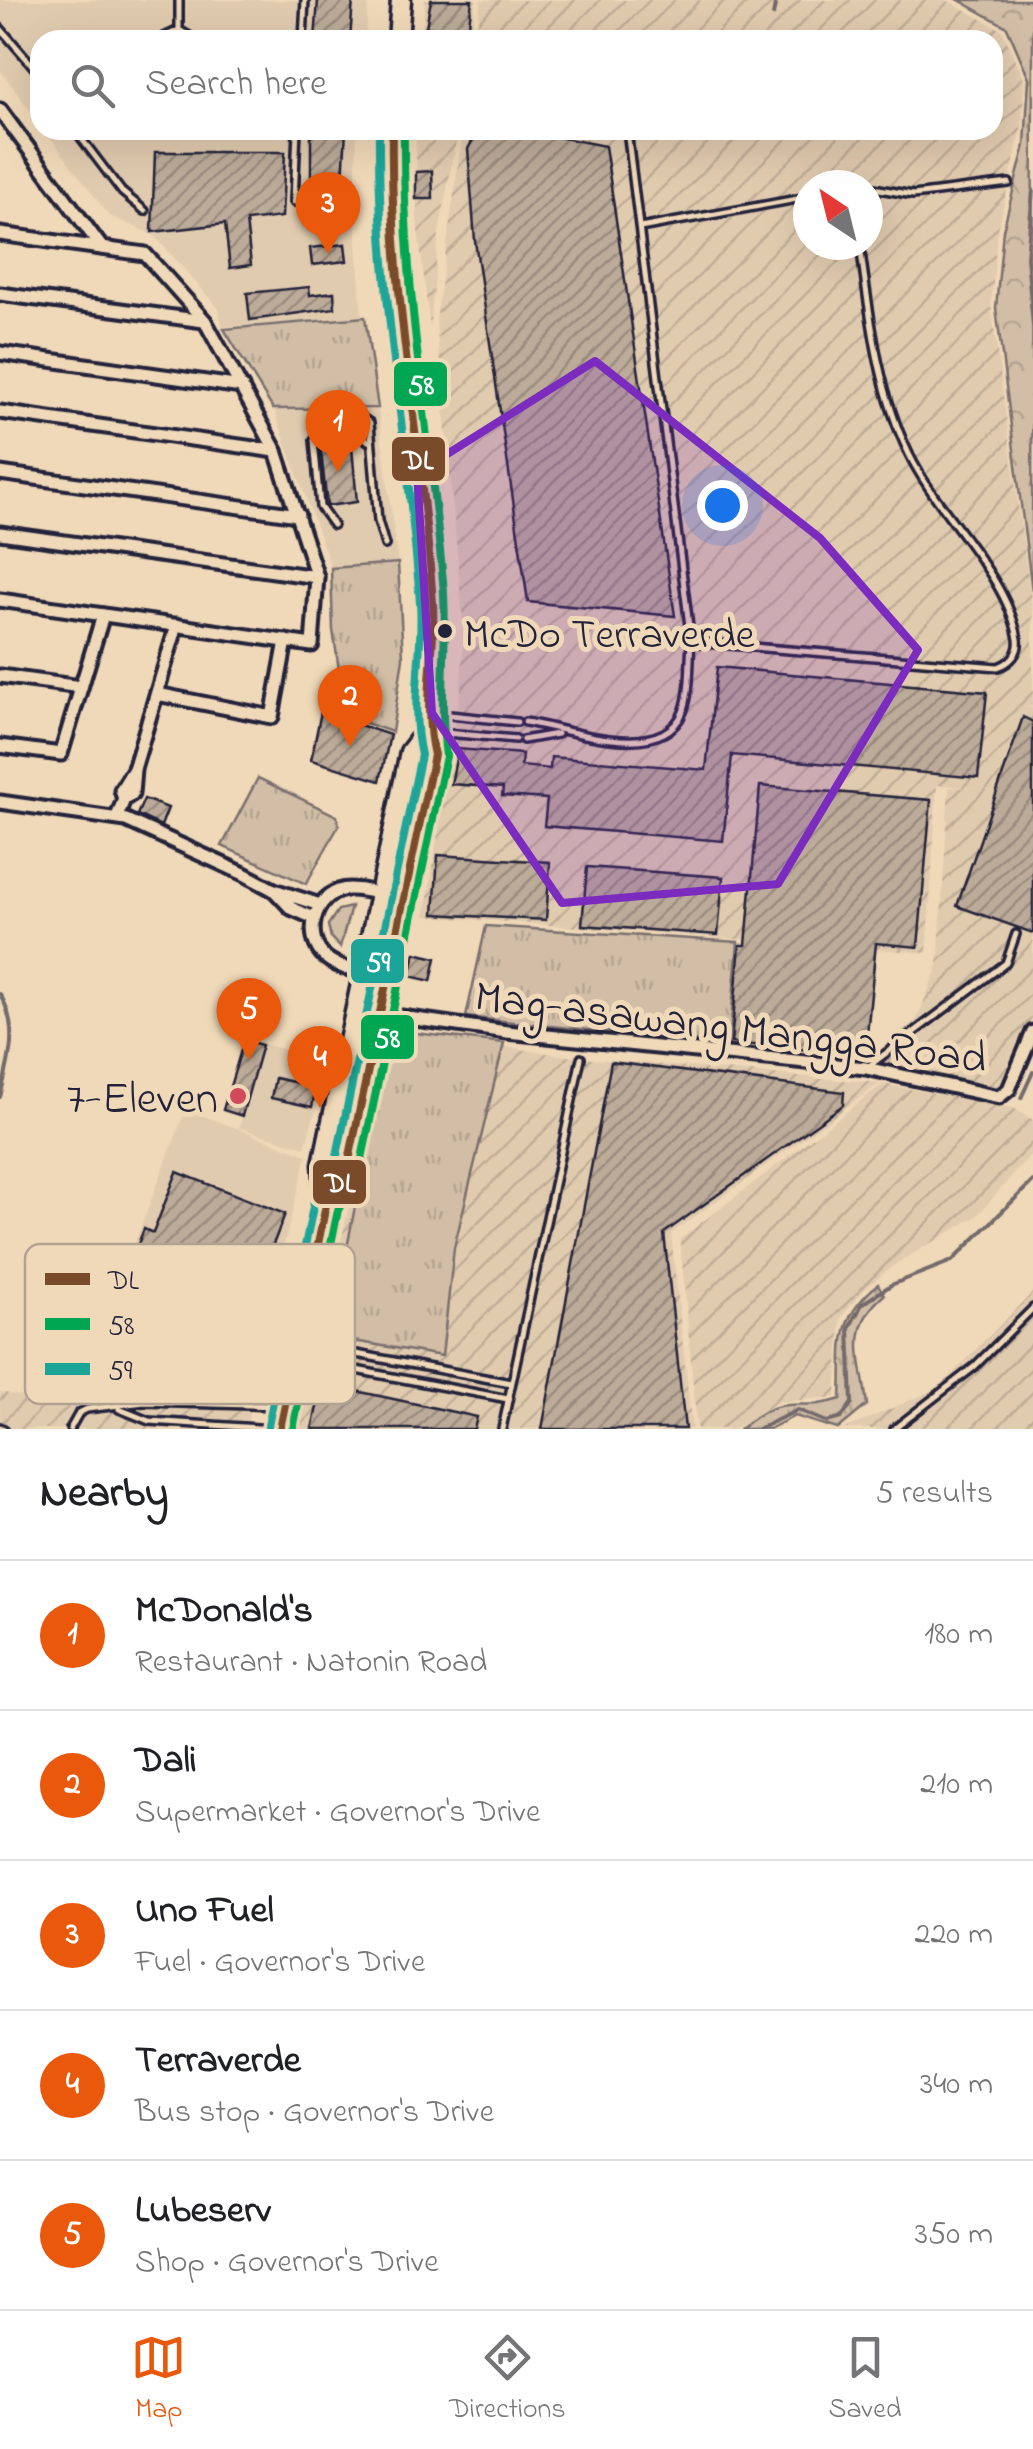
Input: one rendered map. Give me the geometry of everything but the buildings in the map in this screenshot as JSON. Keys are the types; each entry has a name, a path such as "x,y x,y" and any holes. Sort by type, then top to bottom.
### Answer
{"highway":[{"path":"399,30 401,0"},
{"path":"326,1205 348,1170 434,756 428,722 434,608 393,270 392,140"},
{"path":"318,1244 326,1205 323,1164 410,752 428,722"},
{"path":"277,1429 285,1406"}],"street":[{"path":"0,110 102,248"},
{"path":"0,234 145,254 205,321 242,387 276,452 317,578 312,645 0,600"},
{"path":"0,294 205,321"},
{"path":"0,354 242,387"},
{"path":"0,412 276,452"},
{"path":"0,473 298,516"},
{"path":"0,532 317,578"},
{"path":"0,746 61,754 103,614"},
{"path":"117,818 124,800 120,790 134,769 177,625"},
{"path":"157,694 272,717 286,641"},
{"path":"0,676 82,687"},
{"path":"0,802 117,818 201,852 274,890 320,904"},
{"path":"388,979 322,954 315,944 314,918 320,904 350,889 404,899"},
{"path":"274,890 291,908 314,918"},
{"name":"Mag-asawang Mangga Road","path":"380,1014 507,1032 866,1068 999,1097 1010,1089 1033,1032"}],"lane":[{"path":"179,0 179,30"},
{"path":"304,30 305,0"},
{"path":"0,28 30,56"},
{"path":"83,140 122,192 146,211"},
{"path":"294,202 297,140"},
{"path":"428,722 521,722 560,733 648,740 669,731 686,708 691,642 628,140"},
{"path":"883,190 912,196 1009,184"},
{"path":"640,228 793,200"},
{"path":"691,642 998,667 1009,663 1018,650 1018,639 992,581 919,472 899,429 876,356 862,260"},
{"path":"332,526 320,507 314,440 320,425 360,417 370,423 368,441 378,521 386,545"},
{"path":"345,420 368,441"},
{"path":"428,722 520,740 560,733"},
{"path":"866,1068 1006,963 1016,934"},
{"path":"502,1429 581,1058"},
{"path":"894,1429 974,1368 1033,1308"},
{"path":"355,1356 511,1383"},
{"path":"382,1375 385,1359"},
{"path":"355,1367 508,1399"},
{"path":"70,1429 79,1413 135,1404"},
{"path":"214,1404 285,1406"},
{"path":"116,1408 150,1421 277,1429"}],"highlighted area":[{"path":"595,361 820,538 918,650 778,884 562,903 432,713 417,473"}],"shaded area":[{"path":"0,0 369,0 366,30 30,30 30,110 0,70"},
{"path":"425,0 476,0 472,30 423,30"},
{"path":"481,0 947,0 1002,30 476,30"},
{"path":"1003,32 1024,79 1022,126 997,234 991,306 1033,614 1033,707 1027,706 1033,709 1033,1016 1002,1090 882,1067 886,1044 917,1019 938,966 949,787 975,788 937,785 927,953 425,916 461,688 464,631 436,321 462,140 1003,140"},
{"path":"52,140 357,140 355,210 362,317 222,327 219,309 154,235 109,216"},
{"path":"416,140 456,140 439,233 430,329 417,221"},
{"path":"378,409 398,563 331,567 274,410"},
{"path":"388,1029 581,1058 880,1083 671,1234 692,1429 300,1429 306,1404 355,1404 355,1244 341,1244"},
{"path":"264,1044 329,1063 305,1147 239,1128"},
{"path":"883,1084 1014,1108 1033,1120 1033,1152 977,1216 894,1265 863,1291 841,1318 836,1397 778,1402 734,1429 697,1429 680,1239"},
{"path":"186,1109 307,1155 284,1244 134,1244"},
{"path":"1033,1292 1033,1429 845,1429 940,1387"},
{"path":"0,1392 25,1397 25,1404 251,1404 246,1429 0,1429"}],"green space":[{"path":"959,0 1033,0 1032,591 996,308 1003,230 1025,145 1029,78 1007,27"},
{"path":"365,317 378,408 273,409 224,329"},
{"path":"398,563 403,658 392,732 346,716 333,630 331,568"},
{"path":"258,778 337,816 339,825 306,884 222,846"},
{"path":"351,907 340,947 331,938 328,925 338,910"},
{"path":"486,926 738,942 729,1045 466,1017"},
{"path":"389,1030 504,1043 454,1248 442,1356 355,1341 355,1244 348,1244"},
{"path":"878,1284 884,1295 872,1307 860,1332 867,1405 838,1429 795,1416 769,1429 740,1429 780,1406 841,1399 847,1323"}],"waterway":[{"path":"773,15 776,0"},
{"path":"1033,190 1027,257 1033,326"},
{"path":"0,994 11,1032 0,1097"},
{"path":"1021,1098 1033,1072"},
{"path":"758,1429 798,1410 827,1422 841,1418 852,1403 849,1328 862,1304 891,1285 952,1261 1033,1181"}],"transit line":[{"name":"59","path":"305,1244 314,1202 335,1165 421,755 416,717 420,603 388,308 379,140"},
{"name":"DL","path":"318,1244 326,1205 347,1170 434,755 429,717 433,603 401,308 392,140"},
{"name":"58","path":"331,1244 338,1210 359,1173 446,756 445,603 412,300 404,140"},
{"name":"59","path":"268,1426 273,1404"},
{"name":"DL","path":"280,1429 285,1404"},
{"name":"58","path":"293,1429 298,1404"}],"place":[{"name":"Uno Fuel","path":"328,254"},
{"name":"McDonald's","path":"338,472"},
{"name":"McDo Terraverde","path":"445,631"},
{"name":"Dali","path":"350,747"},
{"name":"Lubeserv","path":"249,1060"},
{"name":"7-Eleven","path":"238,1096"},
{"name":"Terraverde","path":"320,1108"}]}
